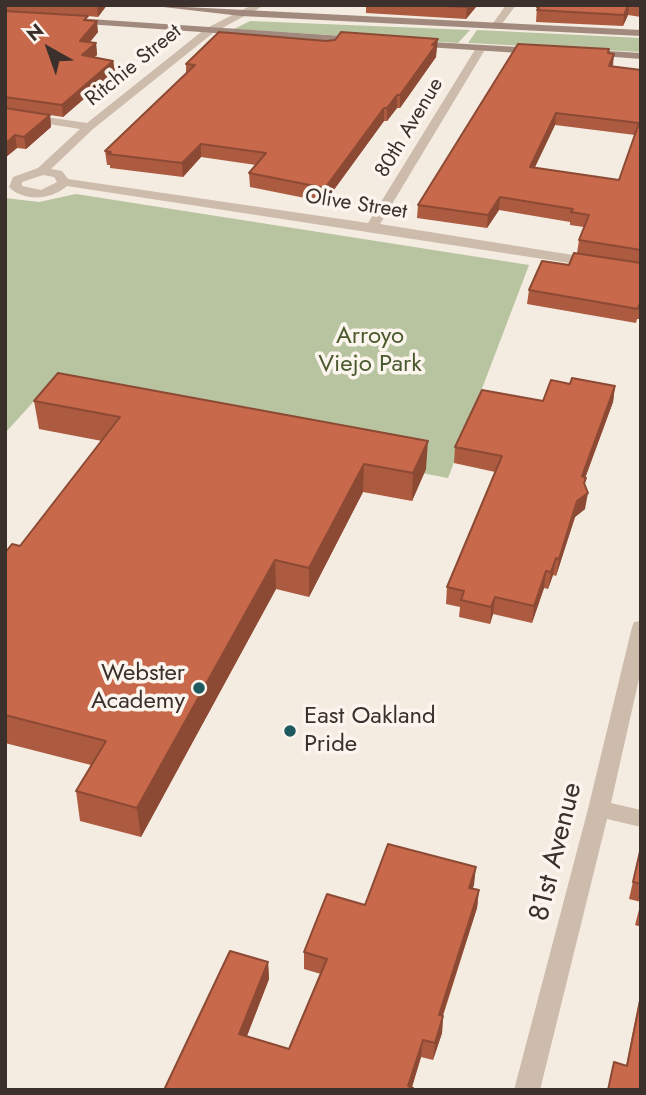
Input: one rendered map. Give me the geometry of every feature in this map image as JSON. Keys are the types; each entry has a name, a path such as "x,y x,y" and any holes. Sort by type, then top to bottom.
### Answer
{"main road":[{"path":"151,5 241,13 641,33"},
{"path":"59,20 369,41"},
{"path":"408,44 547,51"},
{"path":"574,52 641,56"}],"street":[{"name":"Ritchie Street","path":"64,182 56,190 38,194 22,192 15,187 21,176 42,172 89,127 209,31 260,5"},
{"path":"496,26 511,5"},
{"name":"80th Avenue","path":"372,227 481,48"},
{"path":"5,114 89,127"},
{"path":"42,172 58,174 64,182"},
{"name":"Olive Street","path":"64,182 641,270"},
{"name":"81st Avenue","path":"527,1090 599,809 641,627"},
{"path":"599,809 641,819"}],"green space":[{"path":"250,21 470,30 458,43 234,29"},
{"path":"477,30 641,38 641,52 468,43"},
{"name":"Arroyo Viejo Park","path":"76,194 529,265 448,478 35,400 5,433 5,198 39,202"}],"building":[{"path":"426,5 469,5 467,7"},
{"path":"538,5 628,5 624,15 537,10"},
{"path":"5,11 88,16 84,20 97,21 80,41 96,43 82,55 113,61 62,105 5,97"},
{"path":"219,32 326,41 335,40 341,32 438,39 400,95 384,108 325,188 249,173 266,153 201,144 182,163 108,154 111,152 105,151 195,65 186,64"},
{"path":"518,44 609,49 608,53 614,54 609,66 641,70 641,250 579,240 589,215 571,212 573,209 500,197 488,215 418,205","holes":["556,113 639,123 619,180 530,167"]},
{"path":"5,108 50,115 24,137 15,135 5,144"},
{"path":"574,253 641,263 641,306 639,305 638,309 529,290 542,261 569,265"},
{"path":"58,373 428,441 413,473 364,464 309,568 275,560 137,808 76,791 106,741 5,715 5,553 12,544 20,546 120,417 34,401"},
{"path":"572,378 615,386 582,476 586,478 584,483 588,493 577,501 559,559 556,558 551,572 546,571 534,606 495,597 491,607 461,600 464,591 447,587 502,456 455,447 482,390 543,401 551,380 570,384"},
{"path":"388,844 476,867 469,888 479,890 439,1015 443,1016 435,1043 423,1040 408,1086 413,1088 412,1090 164,1090 230,951 268,962 239,1034 289,1049 327,959 304,952 327,894 365,905"},
{"path":"641,847 641,884 633,882"},
{"path":"641,996 641,1090 608,1090 614,1062 627,1066"}],"place":[{"name":"Webster Academy","path":"199,688"},
{"name":"East Oakland Pride","path":"290,731"}]}
